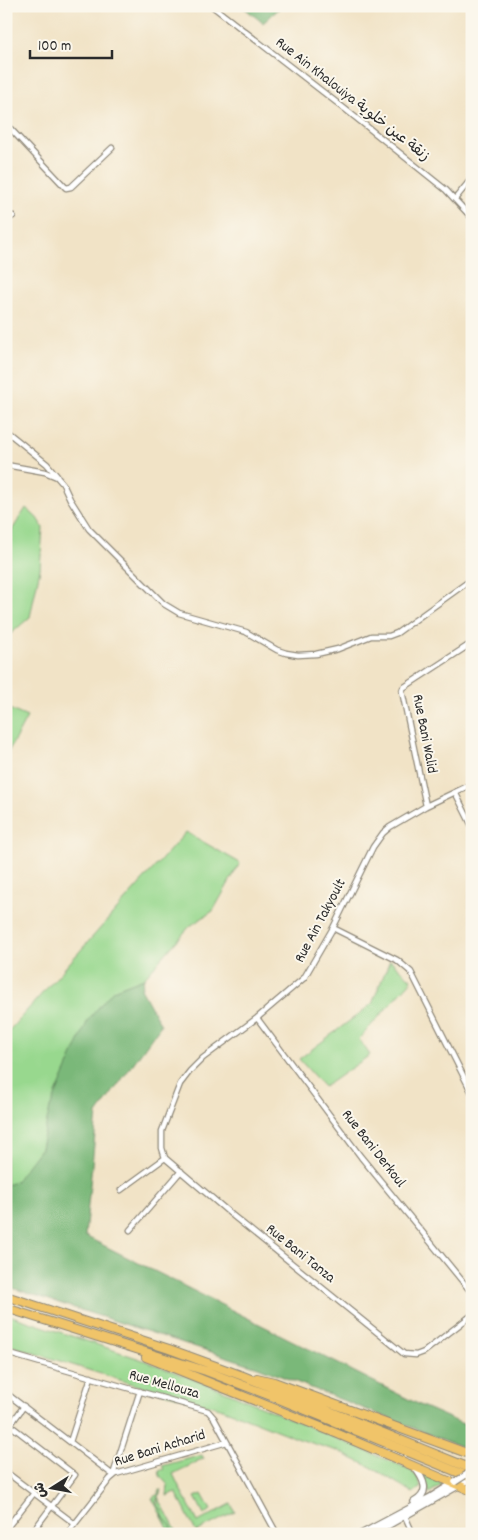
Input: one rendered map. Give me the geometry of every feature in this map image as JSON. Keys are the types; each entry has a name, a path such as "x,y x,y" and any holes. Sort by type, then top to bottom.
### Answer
{"highway":[{"path":"6,1296 169,1349 243,1376 472,1470"},
{"path":"6,1308 206,1372 280,1399 472,1478"},
{"path":"101,1338 121,1348 257,1401 472,1491"},
{"path":"243,1376 274,1382 472,1456"}],"street":[{"name":"Rue Ain Khalouiya زنقة عين خلوية","path":"212,6 446,190 472,218"},
{"path":"6,124 66,188 71,187 112,148"},
{"path":"455,199 472,178"},
{"path":"6,220 13,216"},
{"path":"6,431 47,464 63,484 89,529 164,604 179,613 246,632 277,650 286,653 298,655 323,653 371,636 392,635 472,580"},
{"path":"6,465 45,472 57,477"},
{"name":"Rue Bani Walid","path":"426,806 402,691 403,688 472,643"},
{"name":"Rue Ain Takyoult","path":"165,1158 162,1148 162,1131 180,1084 203,1058 257,1018 304,978 334,928 373,847 383,833 426,806 472,784"},
{"path":"455,792 472,826"},
{"path":"334,928 397,960 411,972 472,1093"},
{"name":"Rue Bani Derkoul","path":"257,1018 361,1157 472,1293"},
{"path":"121,1190 165,1158"},
{"name":"Rue Bani Tanza","path":"165,1158 404,1354 416,1355 424,1352 472,1315"},
{"path":"130,1230 181,1172"},
{"name":"Rue Mellouza","path":"6,1353 208,1411 214,1418 277,1534"},
{"path":"70,1442 91,1377"},
{"path":"6,1392 113,1475 140,1390"},
{"path":"6,1430 8,1423 24,1406"},
{"path":"8,1423 75,1474 74,1478 31,1534"},
{"name":"Rue Bani Acharid","path":"68,1534 113,1475 227,1442"},
{"path":"375,1527 380,1521 422,1496 424,1486 414,1467"},
{"path":"457,1484 472,1470"},
{"path":"6,1472 75,1524"},
{"path":"373,1534 457,1484 472,1478"},
{"path":"6,1529 8,1522 34,1493"},
{"path":"361,1534 404,1514"},
{"path":"404,1514 413,1534"}],"green space":[{"path":"242,6 282,6 263,23"},
{"path":"26,508 37,518 43,528 40,569 30,617 6,638 6,564 9,560 12,530"},
{"path":"6,705 7,708 27,717 6,756"},
{"path":"186,832 240,863 213,911 190,926 144,978 113,990 69,1066 50,1108 41,1148 15,1183 6,1185 6,1034"},
{"path":"390,960 412,980 359,1039 370,1055 324,1087 299,1059 372,1004"},
{"path":"144,978 141,989 161,1025 97,1114 85,1236 424,1407 472,1428 472,1451 258,1367 6,1286 6,1185 15,1182 41,1148 50,1108 88,1020 113,990"},
{"path":"6,1314 146,1361 227,1392 409,1469 417,1476 421,1487 413,1493 371,1467 337,1451 299,1439 223,1409 142,1387 6,1344"},
{"path":"202,1455 204,1459 173,1474 198,1522 231,1504 235,1512 196,1532 176,1492 167,1496 168,1485 160,1476 159,1471 164,1469 162,1466"},
{"path":"424,1475 443,1484 429,1493"},
{"path":"159,1490 161,1490 156,1503 162,1511 163,1517 171,1526 173,1534 171,1534 152,1498 159,1494"},
{"path":"202,1494 211,1510 204,1514 195,1497"},
{"path":"158,1497 178,1534 174,1534 163,1516 158,1505"}]}
